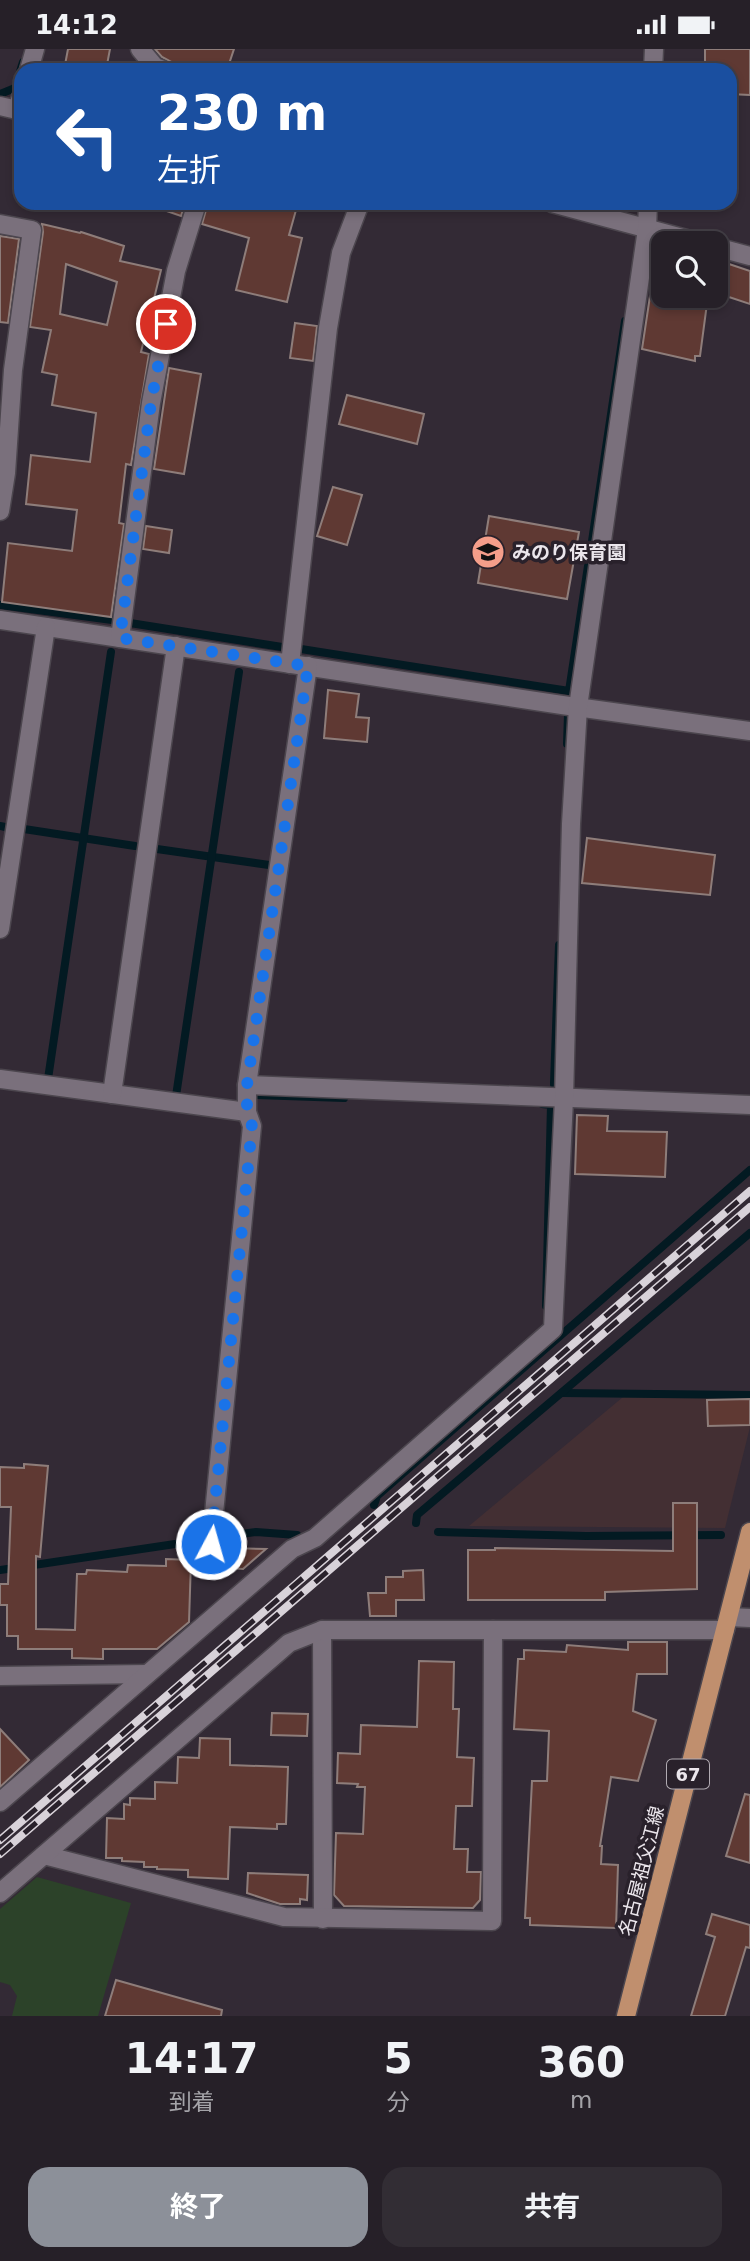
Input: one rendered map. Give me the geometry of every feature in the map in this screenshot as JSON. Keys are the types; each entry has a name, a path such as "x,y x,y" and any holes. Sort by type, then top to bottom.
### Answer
{"main road":[{"name":"名古屋祖父江線","path":"626,2016 750,1532"}],"street":[{"path":"140,49 152,63"},
{"path":"120,638 151,403 176,271 195,210"},
{"path":"211,1544 252,1126 247,1112 247,1085 299,665 328,328 341,253 357,210"},
{"path":"578,210 655,231"},
{"path":"0,1802 292,1549 315,1538 553,1329 564,1099 571,824 578,707 648,210"},
{"path":"0,224 32,230 13,370 6,473 0,511"},
{"path":"728,250 750,256"},
{"path":"0,620 750,731"},
{"path":"0,929 46,627"},
{"path":"112,1094 176,646"},
{"path":"0,1079 247,1112"},
{"path":"247,1085 750,1105"},
{"path":"0,1893 289,1643 322,1630 493,1630 727,1623 750,1618"},
{"path":"322,1630 323,1919"},
{"path":"44,1855 284,1917 492,1921 493,1630"},
{"path":"0,1676 147,1674"}],"shaded area":[{"path":"623,1397 750,1398 750,1427 725,1528 469,1526"}],"green space":[{"path":"37,1877 131,1903 98,2016 12,2016 17,1996 10,1985 0,1982 0,1909"}],"building":[{"path":"68,49 110,49 107,63 65,63"},
{"path":"155,49 234,49 229,63 173,63"},
{"path":"705,49 750,49 750,95 737,94 737,63 705,63"},
{"path":"164,210 183,210 181,216"},
{"path":"206,210 296,210 289,235 302,238 287,302 236,290 249,238 202,224"},
{"path":"42,224 81,232 124,246 120,261 161,270 141,352 149,354 131,465 126,464 119,523 124,524 111,617 2,602 8,543 72,551 77,510 26,504 31,455 90,462 96,413 52,405 57,375 42,372 51,330 30,327","holes":["66,264 117,282 107,325 60,314"]},
{"path":"0,236 19,239 8,323 0,322"},
{"path":"729,264 750,271 750,304 728,297"},
{"path":"650,296 651,308 706,308 700,356 695,356 695,361 642,349"},
{"path":"295,323 317,326 313,361 290,358"},
{"path":"169,368 201,374 184,474 154,469"},
{"path":"347,395 424,414 417,444 339,424"},
{"path":"333,487 362,495 347,545 317,536"},
{"path":"489,516 579,532 567,599 478,583"},
{"path":"146,526 172,530 169,553 143,549"},
{"path":"328,690 359,694 356,717 369,718 367,742 324,738"},
{"path":"587,838 715,855 710,895 582,883"},
{"path":"577,1115 608,1116 607,1131 667,1132 665,1177 575,1174"},
{"path":"750,1399 750,1425 708,1426 707,1400"},
{"path":"24,1464 48,1466 40,1557 36,1556 36,1629 75,1630 77,1574 86,1574 87,1570 127,1572 128,1565 166,1566 166,1559 191,1560 189,1622 157,1649 103,1649 103,1659 72,1658 72,1649 18,1649 18,1636 7,1636 7,1605 0,1605 0,1584 8,1584 11,1507 0,1507 0,1467 24,1468"},
{"path":"673,1503 697,1503 697,1589 605,1592 605,1600 468,1600 468,1550 495,1548 673,1551"},
{"path":"228,1548 266,1549 243,1569 227,1568"},
{"path":"423,1570 424,1600 396,1600 396,1616 370,1616 368,1593 386,1593 386,1577 403,1577 403,1571"},
{"path":"628,1642 667,1642 667,1674 637,1674 633,1711 656,1720 638,1781 611,1777 600,1846 601,1864 618,1865 616,1928 530,1925 530,1918 525,1918 532,1781 547,1781 549,1731 514,1729 518,1659 524,1659 524,1650 566,1652 567,1645 628,1650"},
{"path":"419,1661 454,1662 453,1709 459,1709 457,1757 474,1758 472,1806 456,1806 454,1849 468,1849 467,1872 481,1872 480,1900 473,1908 344,1906 334,1895 336,1833 363,1834 365,1787 337,1783 338,1753 360,1754 361,1725 417,1727"},
{"path":"272,1713 308,1714 307,1736 271,1735"},
{"path":"0,1729 29,1760 0,1787"},
{"path":"200,1738 230,1739 230,1765 288,1767 286,1824 277,1824 277,1829 230,1827 228,1879 188,1877 188,1870 157,1869 144,1867 144,1862 106,1858 107,1818 124,1819 124,1804 130,1805 130,1798 155,1799 155,1782 177,1783 178,1757 199,1758"},
{"path":"745,1794 750,1795 750,1863 726,1856"},
{"path":"248,1873 308,1875 307,1900 300,1899 300,1904 280,1904 247,1893"},
{"path":"712,1914 750,1925 750,1948 746,1947 725,2016 691,2016 715,1937 706,1934"},
{"path":"116,1980 222,2010 221,2016 105,2016"}],"waterway":[{"path":"0,94 14,88"},
{"path":"592,541 625,321"},
{"path":"301,649 569,691 588,566"},
{"path":"0,605 112,620"},
{"path":"130,623 282,647"},
{"path":"48,1079 111,652"},
{"path":"176,1096 239,672"},
{"path":"567,744 568,715"},
{"path":"0,826 5,827"},
{"path":"24,829 135,846"},
{"path":"157,849 269,865"},
{"path":"554,1084 559,945"},
{"path":"256,1095 344,1098"},
{"path":"542,1104 551,1105 546,1306"},
{"path":"374,1505 377,1496 750,1170"},
{"path":"416,1523 417,1515 750,1233"},
{"path":"562,1393 750,1395"},
{"path":"219,1537 256,1532 297,1535"},
{"path":"438,1532 586,1536 721,1535"},
{"path":"0,1570 202,1540"}],"railway":[{"path":"0,1840 750,1191"},
{"path":"0,1854 750,1207"}],"place":[{"name":"みのり保育園","path":"488,552"}],"route":[{"path":"166,324 151,403 120,638 308,666 247,1085 247,1112 252,1126 211,1544"}]}
